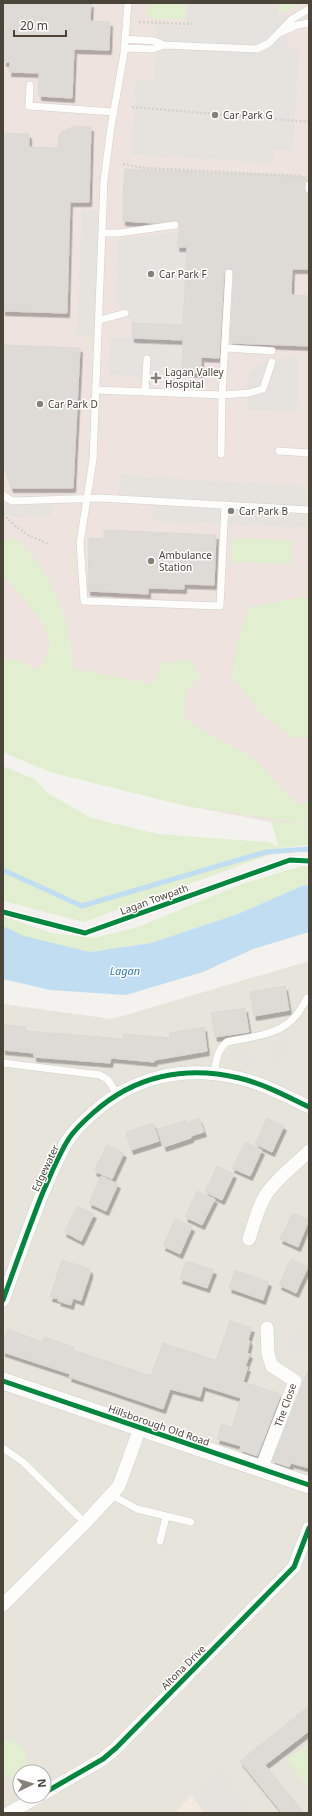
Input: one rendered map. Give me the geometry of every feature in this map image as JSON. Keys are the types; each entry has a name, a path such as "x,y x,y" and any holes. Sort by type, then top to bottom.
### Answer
{"street":[{"name":"Edgewater","path":"3,1300 36,1211 54,1167 68,1139 85,1120 117,1094 157,1078 179,1074 214,1073 240,1078 266,1086 309,1107"},
{"path":"248,1239 258,1210 267,1193 281,1177 309,1151"},
{"name":"The Close","path":"261,1469 295,1381 272,1366 268,1354 267,1328"},
{"name":"Hillsborough Old Road","path":"3,1381 309,1485"},
{"path":"3,1605 86,1523 112,1495 122,1481 140,1428"},
{"name":"Altona Drive","path":"52,1788 103,1759 116,1748 294,1567 309,1528"},
{"path":"9,1813 25,1804"}],"lane":[{"path":"128,3 124,48 104,180 100,320 93,460 80,543 84,601 220,606 225,505"},
{"path":"125,39 154,41 164,45 257,49 269,43 292,19 309,9"},
{"path":"280,33 297,25 309,23"},
{"path":"124,48 153,49 164,45"},
{"path":"30,85 29,106 114,112"},
{"path":"102,233 119,233 176,226"},
{"path":"221,454 222,395 229,273"},
{"path":"100,320 125,313"},
{"path":"225,348 272,351"},
{"path":"145,392 147,359"},
{"path":"96,390 222,395 249,393 263,389 272,362"},
{"path":"279,451 309,453"},
{"path":"3,495 12,501 87,499 309,510"},
{"path":"214,1073 216,1060 221,1046 227,1042 272,1032 290,1023 300,1012 307,998"},
{"path":"3,1063 100,1076 108,1080 117,1094"},
{"path":"3,1448 23,1462 86,1523"},
{"path":"112,1495 137,1509 191,1522"},
{"path":"160,1541 166,1517"}],"path":[{"path":"126,21 192,24"},
{"path":"132,107 309,122"},
{"path":"309,131 309,140"},
{"path":"124,164 144,168 299,175 304,177"},
{"path":"3,514 14,525 28,535 48,544"}],"shaded area":[{"name":"Lagan Valley Hospital","path":"3,3 309,3 309,829 187,806 50,772 3,752"},
{"name":"Car Park G","path":"187,3 279,3 278,15 289,16 287,48 299,49 293,151 273,150 272,163 132,155 136,79 154,80 157,25 185,26"},
{"path":"82,211 103,212 99,337 77,336"},
{"name":"Car Park F","path":"178,232 177,247 187,247 183,325 132,323 116,300 118,239"},
{"path":"111,337 183,340 181,379 108,375"},
{"path":"298,356 297,412 248,411 247,374 260,362"},
{"name":"Car Park B","path":"120,475 302,486 309,493 309,528 153,521 153,501 119,499"},
{"path":"3,495 5,497 58,500 50,516 16,517 3,514"},
{"path":"309,961 309,1310 287,1348 309,1359 309,1813 253,1813 218,1765 179,1809 171,1813 3,1813 3,1004 112,1019"},
{"path":"281,1035 291,1041 277,1063 268,1057"},
{"path":"231,1050 256,1056 253,1067 229,1061"},
{"path":"309,1310 309,1359 287,1348"},
{"path":"218,1765 253,1813 171,1813 179,1809"},
{"path":"218,1765 253,1813 205,1813 191,1795"}],"green space":[{"path":"149,3 187,3 186,19 150,19 147,14"},
{"path":"279,3 300,3 285,13 279,12"},
{"path":"14,537 36,561 50,581 60,601 65,618 75,669 154,684 163,663 192,660 200,676 186,691 185,719 211,735 253,757 298,805 309,801 309,824 187,806 50,772 3,752 3,660 17,659 39,671 50,646 43,622 3,574 3,541"},
{"path":"232,538 292,540 291,564 231,562"},
{"path":"303,597 309,599 309,737 293,738 261,713 232,676 236,644 250,607"},
{"path":"3,766 36,780 46,792 91,818 158,834 268,842 279,847 271,821 309,825 309,845 280,848 283,850 84,922 3,901"},
{"path":"302,866 309,867 309,885 302,886 238,914 151,943 90,952 21,936 3,927 3,916 51,933 94,938 138,927 242,884"},
{"path":"3,1740 16,1743 24,1749 27,1764 12,1764 12,1778 3,1775"},
{"path":"309,1743 309,1789 287,1759"}],"water":[{"name":"Lagan","path":"309,885 309,932 253,949 203,972 126,995 50,990 3,979 3,926 24,936 90,952 151,943 238,914 302,886"}],"building":[{"path":"3,3 91,3 90,21 110,22 109,50 74,49 72,98 39,96 39,73 9,72 10,62 4,62 5,24 3,24"},
{"path":"75,126 91,127 89,202 70,202 67,313 3,311 3,133 29,134 29,147 58,148 59,136 61,132"},
{"path":"125,169 309,177 309,180 306,181 304,185 305,191 309,194 309,269 292,269 291,295 309,296 309,346 230,343 234,273 232,269 229,268 224,273 219,358 201,357 201,373 182,372 183,340 132,338 132,323 183,325 187,247 177,247 180,225 177,221 154,223 123,221"},
{"name":"Car Park D","path":"3,345 80,348 73,488 11,488 3,464"},
{"name":"Ambulance Station","path":"104,530 216,535 214,585 184,584 184,589 148,588 148,594 88,591 89,538 104,539"},
{"path":"285,986 289,1010 254,1016 250,992"},
{"path":"245,1008 249,1032 215,1037 211,1013"},
{"path":"3,1025 26,1027 26,1031 123,1039 123,1034 170,1038 169,1033 204,1027 207,1051 155,1060 154,1062 111,1058 110,1063 34,1057 34,1053 3,1050"},
{"path":"199,1118 204,1132 164,1147 158,1129 186,1120 187,1123"},
{"path":"267,1118 284,1126 272,1152 255,1144"},
{"path":"153,1123 159,1141 131,1150 126,1132"},
{"path":"245,1142 262,1150 250,1176 232,1168"},
{"path":"107,1145 124,1153 112,1179 94,1171"},
{"path":"217,1166 234,1174 222,1200 205,1192"},
{"path":"101,1176 118,1184 106,1211 89,1203"},
{"path":"197,1191 215,1199 202,1225 185,1217"},
{"path":"77,1206 94,1214 81,1241 64,1232"},
{"path":"293,1213 309,1220 298,1247 280,1239"},
{"path":"175,1219 192,1227 180,1254 163,1246"},
{"path":"291,1259 308,1267 296,1293 279,1285"},
{"path":"62,1260 90,1269 90,1274 81,1301 73,1298 71,1305 58,1301 59,1299 50,1297"},
{"path":"186,1261 214,1270 207,1288 180,1279"},
{"path":"235,1270 269,1282 263,1300 229,1288"},
{"path":"230,1321 252,1328 248,1340 250,1341 247,1353 250,1354 245,1367 248,1367 243,1382 281,1394 257,1456 240,1450 241,1446 217,1439 221,1424 232,1427 241,1398 203,1386 200,1397 170,1389 163,1409 69,1377 70,1374 3,1352 3,1343 8,1329 42,1342 44,1337 74,1347 73,1350 151,1376 163,1343 216,1360"},
{"path":"308,1371 309,1468 291,1463 289,1467 272,1461"},
{"path":"309,1706 309,1731 265,1765 304,1813 282,1813 240,1761"}],"waterway":[{"path":"3,870 82,906 266,852 309,849"}],"cycle path":[{"name":"Lagan Towpath","path":"3,912 85,933 290,860 309,861"},
{"path":"3,1300 43,1192 61,1152 76,1129 109,1100 143,1082 161,1077 199,1073 219,1074 239,1078 275,1091 309,1107"},
{"path":"3,1381 309,1485"},
{"path":"52,1788 103,1759 116,1748 294,1567 309,1528"}],"place":[{"name":"Car Park G","path":"215,115"},
{"name":"Car Park F","path":"151,274"},
{"name":"Lagan Valley Hospital","path":"156,378"},
{"name":"Car Park D","path":"40,404"},
{"name":"Car Park B","path":"231,511"},
{"name":"Ambulance Station","path":"151,561"}]}
